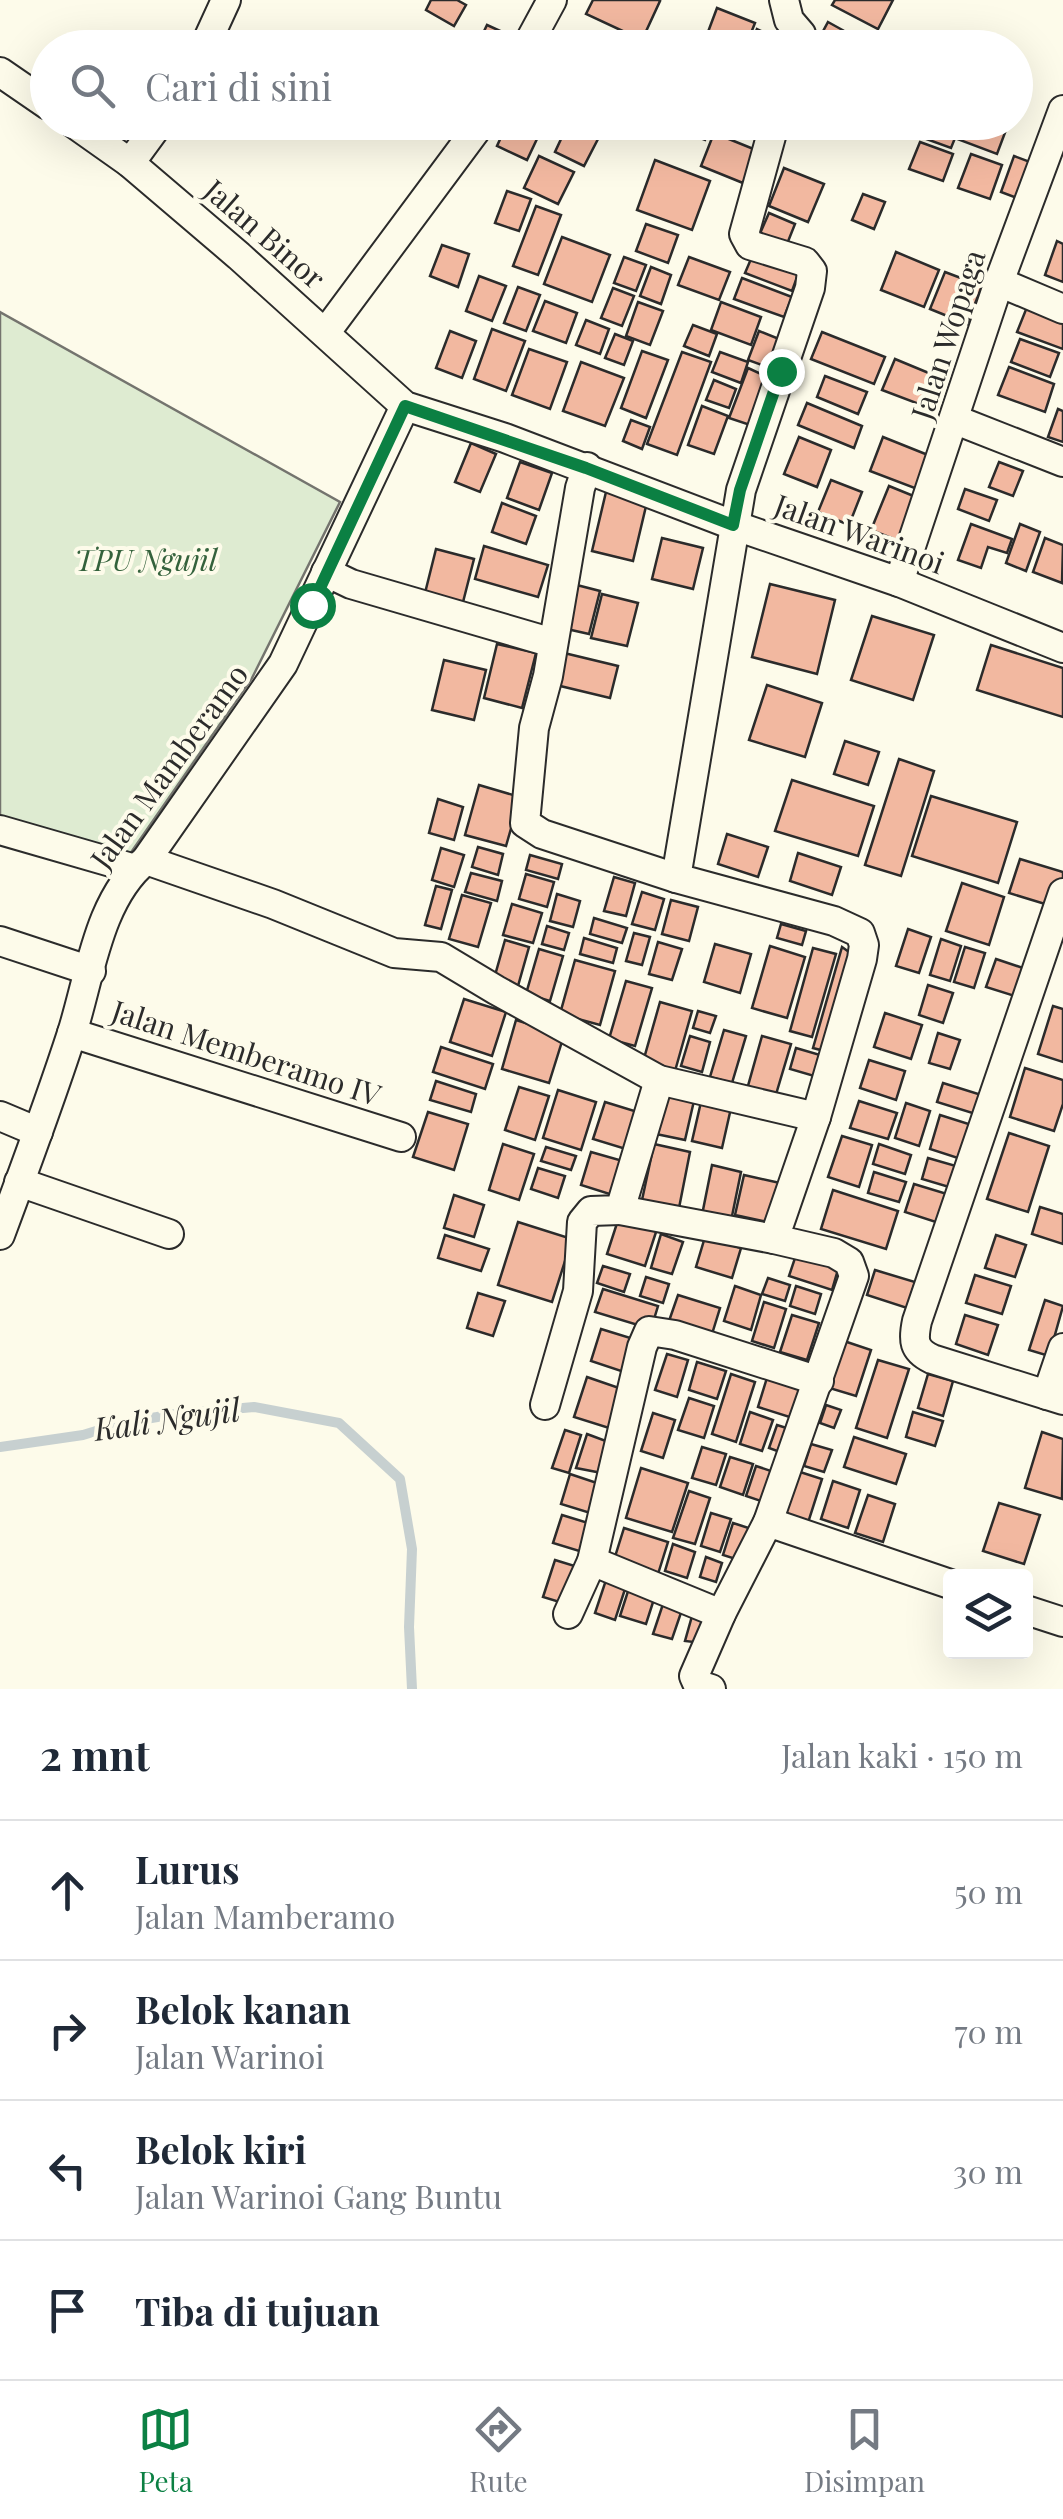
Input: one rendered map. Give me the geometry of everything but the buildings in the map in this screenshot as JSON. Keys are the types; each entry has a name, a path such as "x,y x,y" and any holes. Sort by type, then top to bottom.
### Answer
{"street":[{"path":"212,30 226,0"},
{"path":"536,30 552,0"},
{"path":"784,0 789,20 798,30"},
{"path":"0,72 30,93"},
{"name":"Jalan Wopaga","path":"899,582 999,282 1056,152 1063,110"},
{"name":"Jalan Binor","path":"97,140 130,163 326,332 405,406"},
{"path":"130,163 147,140"},
{"path":"326,332 469,140"},
{"path":"676,878 704,725 733,525 758,434 809,292 812,270 805,262 750,244 744,234 770,140"},
{"path":"999,282 1063,309"},
{"name":"Jalan Warinoi","path":"405,406 899,582 1063,648"},
{"name":"Jalan Mamberamo","path":"0,1235 72,1033 107,918 283,664 405,406"},
{"path":"956,420 1063,462"},
{"path":"586,468 534,728 525,824 542,834 676,878 834,921 860,932 864,945 816,1117 774,1240"},
{"path":"326,572 351,584 553,643"},
{"path":"0,830 141,864 273,904 394,953 442,956 659,1080 816,1117"},
{"path":"1063,892 916,1321 914,1340 921,1354 932,1359 1055,1397 1063,1348"},
{"path":"0,941 91,971"},
{"name":"Jalan Memberamo IV","path":"72,1033 401,1137"},
{"path":"620,1210 659,1080"},
{"path":"0,1116 38,1132"},
{"path":"19,1182 169,1234"},
{"path":"545,1406 578,1291 582,1222 591,1211 620,1210 774,1240 834,1252 850,1262 854,1276 768,1522 694,1676 698,1685 711,1689"},
{"path":"568,1614 592,1561 649,1331 674,1335 819,1382"},
{"path":"768,1522 943,1582"},
{"path":"592,1561 721,1614"},
{"path":"1033,1612 1063,1622"}],"green space":[{"name":"TPU Ngujil","path":"0,312 340,502 252,678 130,854 0,819"}],"waterway":[{"name":"Kali Ngujil","path":"0,1447 83,1435 122,1423 175,1414 254,1407 339,1423 400,1479 412,1549 412,1689"}],"route":[{"path":"312,605 405,406 506,438 733,525 740,490 781,371"}]}
